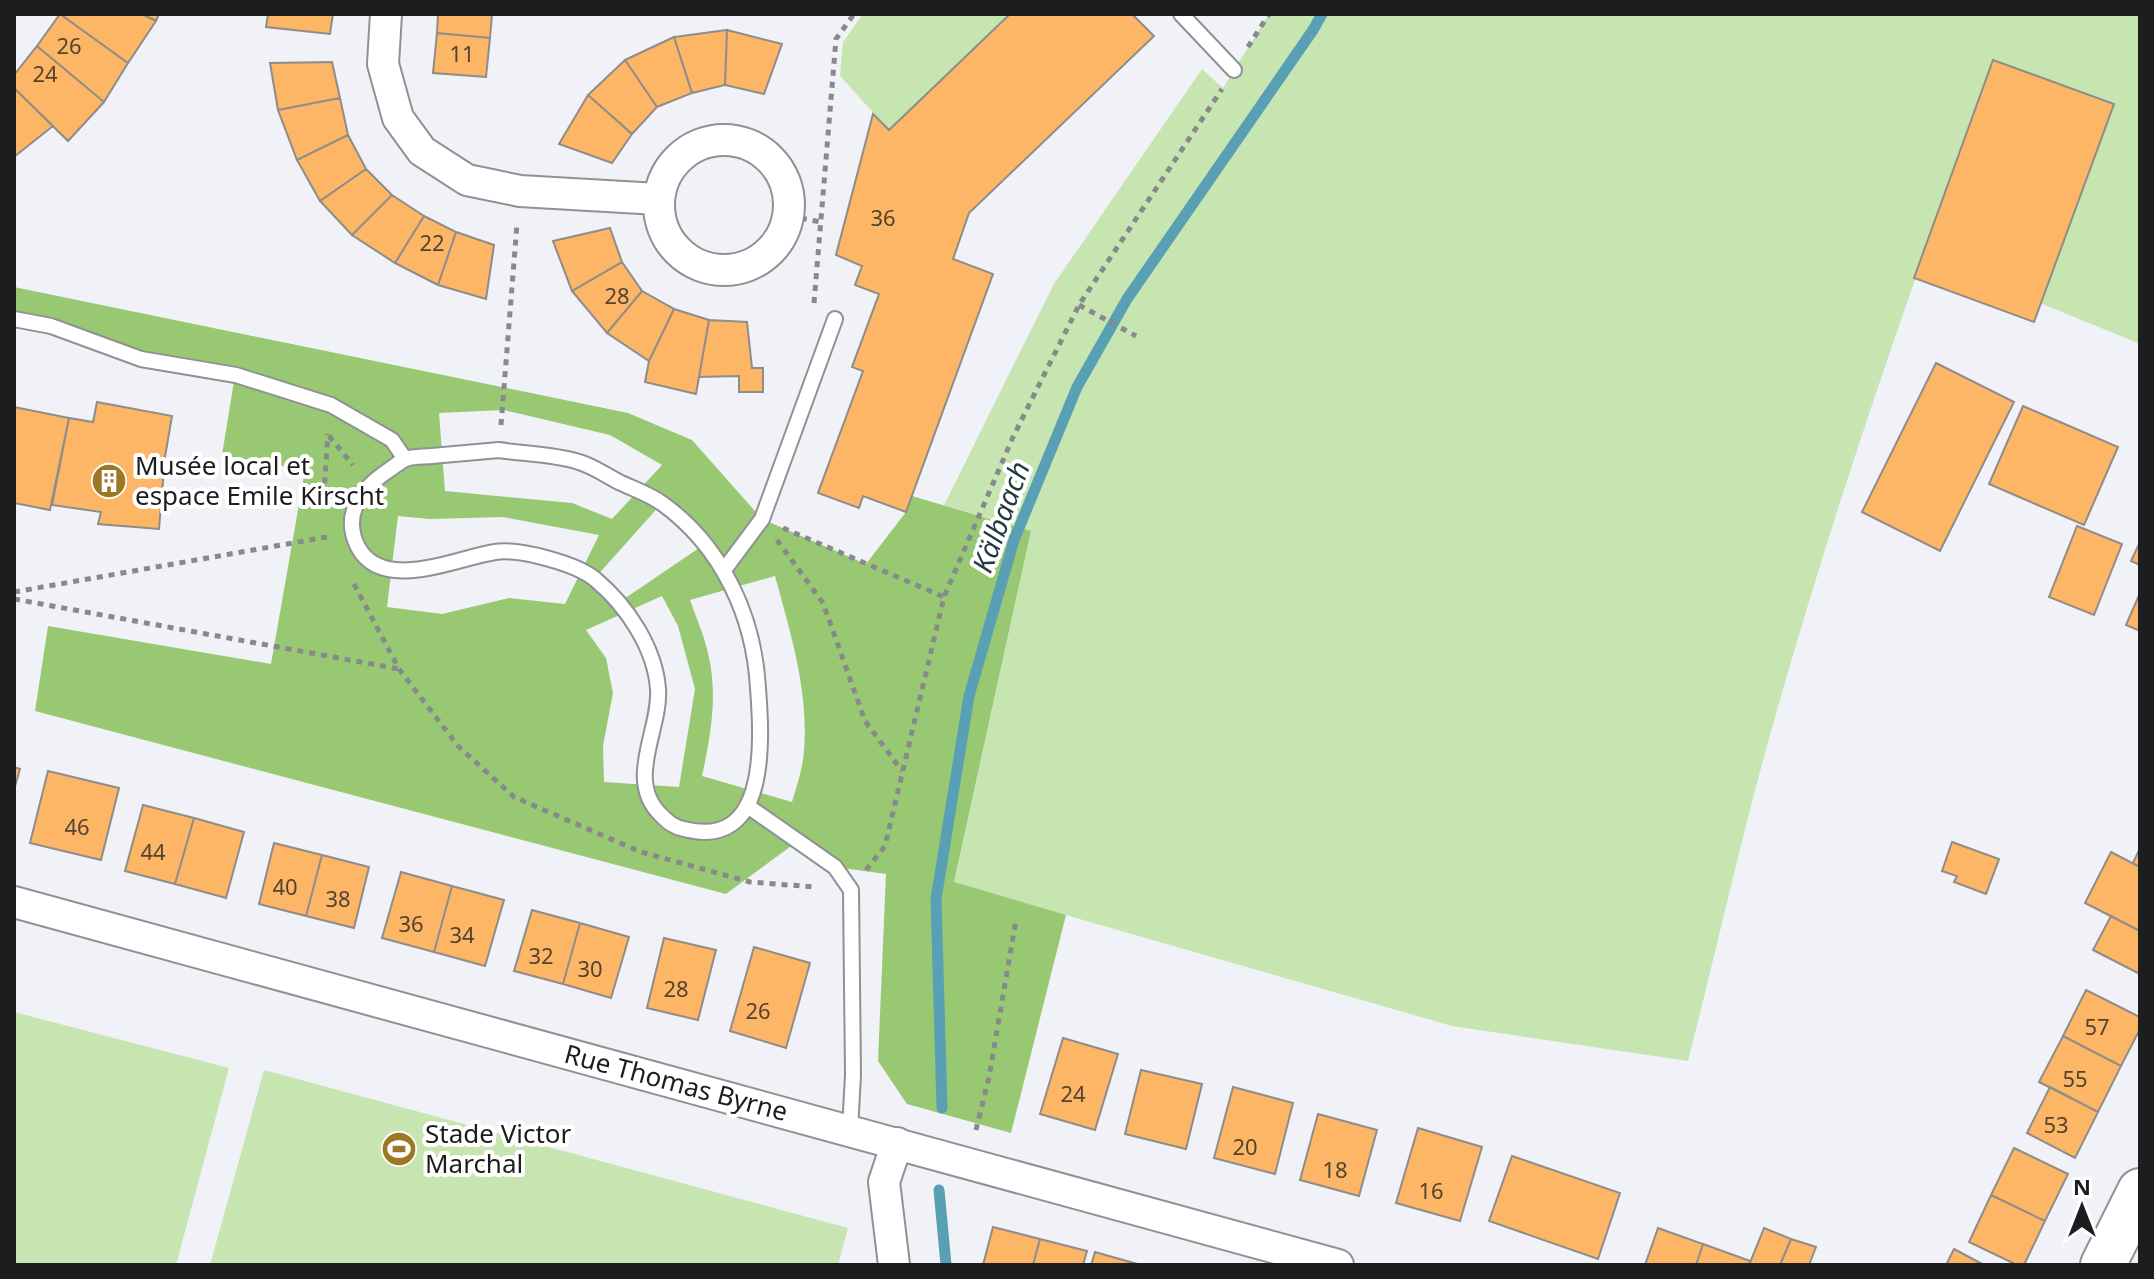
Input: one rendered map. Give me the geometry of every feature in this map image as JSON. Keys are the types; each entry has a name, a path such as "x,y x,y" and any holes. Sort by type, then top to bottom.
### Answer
{"main road":[{"path":"2103,1265 2140,1191"}],"street":[{"path":"386,14 383,64 398,118 422,151 467,180 520,191 658,199"},
{"path":"732,139 752,146 770,158 786,185 789,216 781,238 767,254 748,266 726,271 704,267 684,258 669,242 660,222 658,199 663,179 674,161 691,148 711,140 732,139"},
{"name":"Rue Thomas Byrne","path":"14,902 1338,1265"},
{"path":"894,1265 884,1182 897,1143"}],"lane":[{"path":"1181,14 1234,70"},
{"path":"14,319 51,326 141,359 236,375 331,405 392,440 405,459"},
{"path":"724,570 762,519 835,319"},
{"path":"499,450 579,462 662,503 706,544 724,570 744,612 757,662 760,719 759,769 749,807 728,826 701,834 673,827 652,808 643,781 658,690 645,641 618,603 595,578 548,558 498,551 443,565 393,572 374,565 360,551 352,533 354,506 369,484 405,459 499,450"},
{"path":"749,807 835,867 851,890 853,1075 850,1130"}],"path":[{"path":"835,319 814,309 836,39 854,14"},
{"path":"350,574 399,669 458,746 514,797 655,856 750,882 851,890 885,846 944,597 1013,437 1079,305 1269,14"},
{"path":"499,450 520,191"},
{"path":"789,216 821,222"},
{"path":"1079,305 1136,336"},
{"path":"331,405 324,491 332,536"},
{"path":"328,435 369,484"},
{"path":"762,519 944,597"},
{"path":"762,519 823,603 865,721 902,771"},
{"path":"14,592 352,533"},
{"path":"14,599 399,669"},
{"path":"968,1162 989,1077 1016,920"}],"green space":[{"path":"863,14 1010,14 889,130 840,76 843,42"},
{"path":"1269,14 2140,14 2140,344 2040,303 2113,104 1994,60 1906,306 1798,637 1762,763 1688,1061 1452,1026 954,883 1031,531 944,505 1054,284 1202,69 1223,88"},
{"path":"14,287 628,413 692,440 762,519 866,564 906,512 912,496 1031,531 954,882 1066,915 1011,1133 907,1104 878,1061 886,874 835,867 798,841 726,894 35,711 48,626 271,664 305,470 222,455 235,375 141,359 14,319","holes":["504,410 610,435 662,465 612,519 572,503 445,491 439,413","662,503 705,544 618,603 595,578","398,516 429,519 503,517 599,535 565,604 509,598 442,614 387,607","775,576 798,667 804,713 803,760 792,802 702,776 713,699 706,646 690,600","662,596 678,626 695,689 679,787 604,782 603,746 613,693 606,658 586,630"]},
{"path":"14,1012 229,1068 176,1265 14,1265"},
{"name":"Stade Victor Marchal","path":"264,1070 848,1228 838,1265 210,1265"}],"building":[{"path":"60,14 128,63 104,102 37,46"},
{"path":"60,14 142,14 156,21 128,63"},
{"path":"142,14 159,14 156,21"},
{"path":"268,14 333,14 330,34 266,27"},
{"path":"438,14 492,14 490,38 437,33"},
{"path":"1010,14 1132,14 1154,36 969,213 953,259 993,274 906,512 863,496 859,508 818,493 863,371 852,367 879,294 855,285 862,266 836,255 873,114 889,130"},
{"path":"727,30 725,85 692,93 674,37"},
{"path":"727,30 782,44 764,94 725,85"},
{"path":"437,33 490,38 486,77 433,73"},
{"path":"674,37 692,93 657,107 625,60"},
{"path":"37,46 104,102 68,141 14,88 14,75"},
{"path":"625,60 657,107 632,134 588,95"},
{"path":"1993,60 2114,104 2034,322 1914,278"},
{"path":"332,62 340,98 278,110 270,63"},
{"path":"14,88 53,126 14,157"},
{"path":"588,95 632,134 612,163 559,144"},
{"path":"340,98 348,135 297,160 278,110"},
{"path":"348,135 366,169 320,201 297,160"},
{"path":"366,169 392,195 352,235 320,201"},
{"path":"392,195 424,216 395,263 352,235"},
{"path":"424,216 456,232 438,285 395,263"},
{"path":"610,228 622,262 572,291 553,241"},
{"path":"456,232 494,245 486,299 438,285"},
{"path":"622,262 642,291 607,333 572,291"},
{"path":"642,291 674,309 649,361 607,333"},
{"path":"674,309 709,320 696,394 645,382 649,361"},
{"path":"709,320 747,322 752,368 763,368 763,392 739,392 739,376 699,377"},
{"path":"1936,363 2014,402 1940,551 1862,512"},
{"name":"Musée local et espace Emile Kirscht","path":"97,402 172,416 159,529 98,524 101,512 52,505 69,418 93,422"},
{"path":"2023,406 2118,447 2084,525 1989,484"},
{"path":"14,407 69,418 50,510 14,503"},
{"path":"2077,526 2122,544 2094,615 2049,597"},
{"path":"2140,542 2140,565 2131,561"},
{"path":"2140,593 2140,631 2126,625"},
{"path":"14,767 20,769 14,790"},
{"path":"48,771 119,788 101,860 30,843"},
{"path":"143,805 194,818 175,884 125,871"},
{"path":"194,818 244,832 226,898 175,884"},
{"path":"1952,842 1999,859 1986,894 1954,882 1957,876 1942,871"},
{"path":"274,843 322,855 306,916 259,904"},
{"path":"2140,848 2140,867 2133,863"},
{"path":"2111,852 2140,867 2140,931 2085,903"},
{"path":"322,855 369,867 354,928 306,916"},
{"path":"401,872 452,886 434,952 382,938"},
{"path":"452,886 504,900 485,966 434,952"},
{"path":"532,910 580,923 563,984 514,971"},
{"path":"2111,916 2140,931 2140,974 2093,950"},
{"path":"580,923 629,937 611,998 563,984"},
{"path":"664,938 716,950 698,1020 647,1008"},
{"path":"754,947 810,963 786,1048 730,1031"},
{"path":"2086,990 2140,1017 2140,1029 2121,1066 2063,1036"},
{"path":"2063,1036 2121,1066 2098,1112 2039,1082"},
{"path":"1063,1038 1118,1054 1095,1130 1040,1114"},
{"path":"1141,1070 1202,1084 1186,1149 1125,1134"},
{"path":"1233,1087 1293,1103 1275,1174 1214,1158"},
{"path":"2050,1087 2098,1112 2075,1158 2027,1133"},
{"path":"1318,1114 1377,1130 1359,1196 1300,1180"},
{"path":"1418,1128 1482,1147 1460,1221 1396,1203"},
{"path":"2014,1148 2068,1174 2045,1221 1991,1195"},
{"path":"1512,1156 1620,1193 1598,1259 1489,1221"},
{"path":"1991,1195 2045,1221 2024,1265 2017,1265 1969,1242"},
{"path":"993,1227 1040,1239 1033,1265 983,1265"},
{"path":"1658,1228 1703,1244 1696,1265 1645,1265"},
{"path":"1764,1228 1791,1239 1780,1265 1749,1265"},
{"path":"1040,1239 1087,1251 1083,1265 1033,1265"},
{"path":"1791,1239 1816,1247 1809,1265 1780,1265"},
{"path":"1703,1244 1750,1261 1749,1265 1696,1265"},
{"path":"1954,1249 1984,1265 1946,1265"},
{"path":"1095,1252 1141,1265 1091,1265"}],"waterway":[{"name":"Kälbaach","path":"942,1108 936,899 969,696 1014,540 1077,387 1127,299 1322,14"},
{"name":"Kälbaach","path":"939,1190 946,1265"}],"place":[{"name":"Musée local et espace Emile Kirscht","path":"109,481"},
{"name":"Stade Victor Marchal","path":"399,1149"}]}
